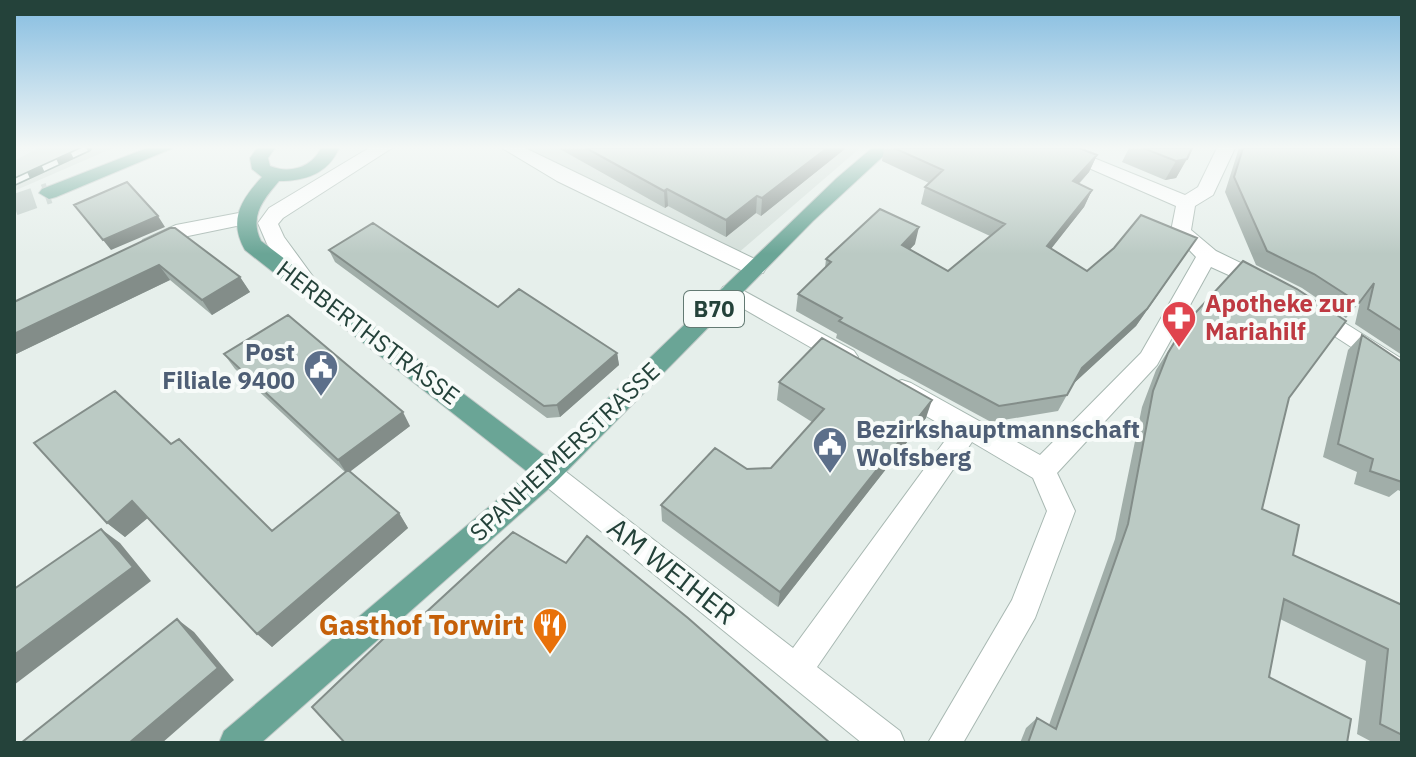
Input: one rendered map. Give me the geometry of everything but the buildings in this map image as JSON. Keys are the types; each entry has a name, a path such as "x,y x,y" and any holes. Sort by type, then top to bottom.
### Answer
{"main road":[{"path":"49,193 74,183"},
{"path":"244,218 268,183"},
{"name":"SPANHEIMERSTRASSE","path":"236,743 547,472 842,183"},
{"name":"HERBERTHSTRASSE","path":"244,218 245,232 252,245 547,472"}],"street":[{"path":"311,289 274,239 268,223 276,213 325,183"},
{"path":"583,183 755,268"},
{"path":"1138,183 1186,203"},
{"path":"1210,183 1206,191 1186,203 1181,231 1191,245 1287,294 1402,371"},
{"path":"126,256 183,230 244,218"},
{"path":"1043,470 1149,359 1207,255"},
{"path":"731,292 1043,470 1061,511 1024,608 945,743"},
{"path":"797,669 968,428"},
{"name":"AM WEIHER","path":"547,472 888,743"}],"shaded area":[{"path":"14,183 32,183 14,191"},
{"path":"589,183 819,183 737,254"}],"tunnel":[{"path":"14,205 49,193"}],"place":[{"name":"Apotheke zur Mariahilf","path":"1179,349"},
{"name":"Post Filiale 9400","path":"321,398"},
{"name":"Bezirkshauptmannschaft Wolfsberg","path":"830,475"},
{"name":"Gasthof Torwirt","path":"550,656"}]}
